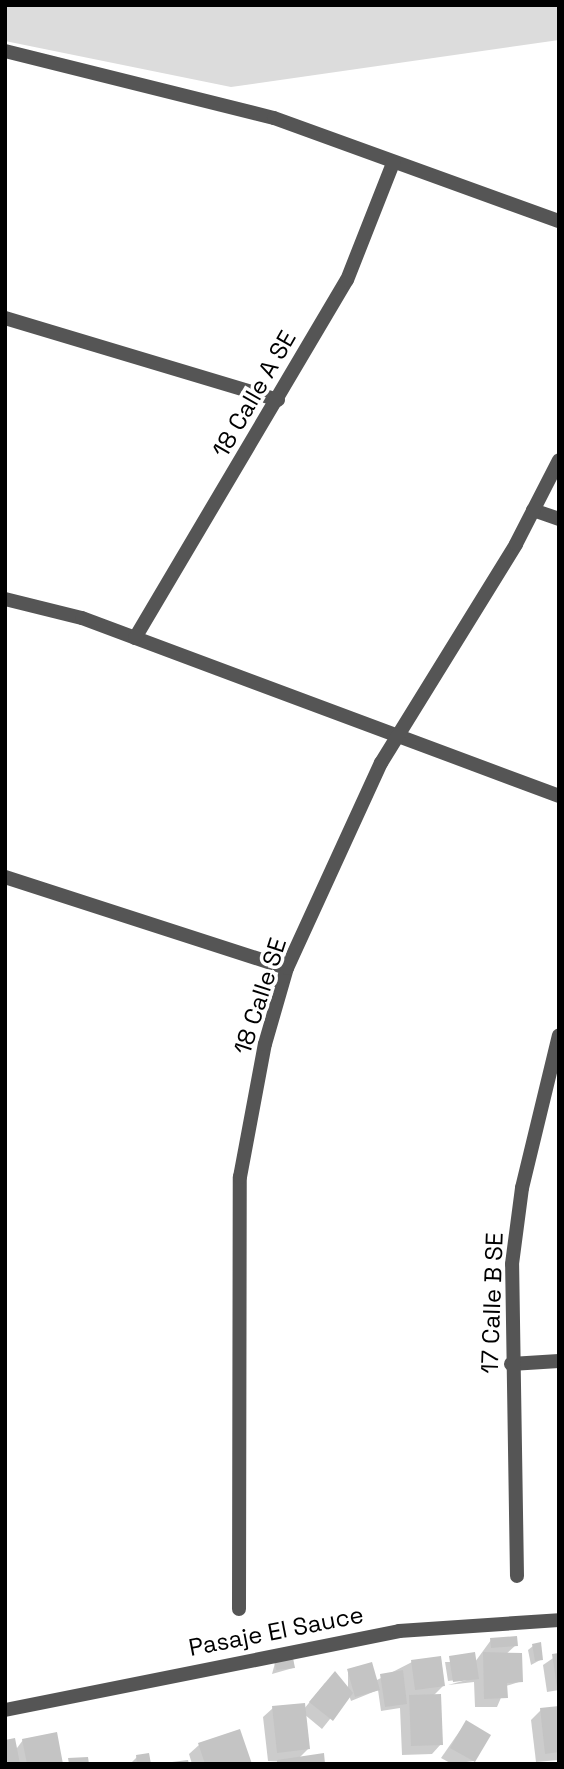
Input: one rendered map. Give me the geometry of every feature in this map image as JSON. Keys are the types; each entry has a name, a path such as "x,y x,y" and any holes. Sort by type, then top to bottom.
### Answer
{"street":[{"path":"5,51 274,118 559,221"},
{"name":"18 Calle A SE","path":"135,638 347,280 393,163"},
{"path":"5,318 278,400"},
{"name":"18 Calle SE","path":"239,1609 240,1177 265,1044 288,968 397,737 533,510 559,460"},
{"path":"533,510 559,519"},
{"path":"5,599 135,638 559,796"},
{"path":"5,877 288,968"},
{"name":"17 Calle B SE","path":"517,1576 511,1364 512,1264 559,1035"},
{"path":"511,1364 559,1361"},
{"name":"Pasaje El Sauce","path":"5,1710 399,1631 559,1620"}],"shaded area":[{"path":"5,5 559,5 559,40 231,87 5,41"}],"building":[{"path":"517,1636 518,1646 491,1648 490,1638"},
{"path":"541,1642 543,1660 535,1661 532,1644"},
{"path":"475,1652 479,1679 453,1682 449,1656"},
{"path":"483,1652 522,1653 523,1682 507,1683 508,1698 484,1699"},
{"path":"559,1653 559,1687 557,1687 552,1654"},
{"path":"441,1656 445,1686 415,1690 411,1660"},
{"path":"293,1658 295,1668 276,1670 274,1661"},
{"path":"372,1662 380,1690 355,1697 347,1669"},
{"path":"403,1670 407,1704 385,1707 380,1674"},
{"path":"335,1671 353,1693 333,1721 309,1702"},
{"path":"441,1694 443,1745 411,1746 409,1695"},
{"path":"305,1703 310,1749 277,1753 272,1706"},
{"path":"559,1706 559,1752 545,1754 540,1708"},
{"path":"466,1720 491,1735 475,1762 450,1748"},
{"path":"240,1729 252,1764 205,1764 198,1743"},
{"path":"57,1732 63,1764 27,1764 22,1739"},
{"path":"15,1738 20,1764 5,1764 5,1740"},
{"path":"149,1753 151,1764 137,1764 136,1755"},
{"path":"324,1753 325,1764 277,1764 277,1760"},
{"path":"88,1757 89,1764 69,1764 68,1758"},
{"path":"188,1760 189,1764 172,1764 172,1762"}]}
